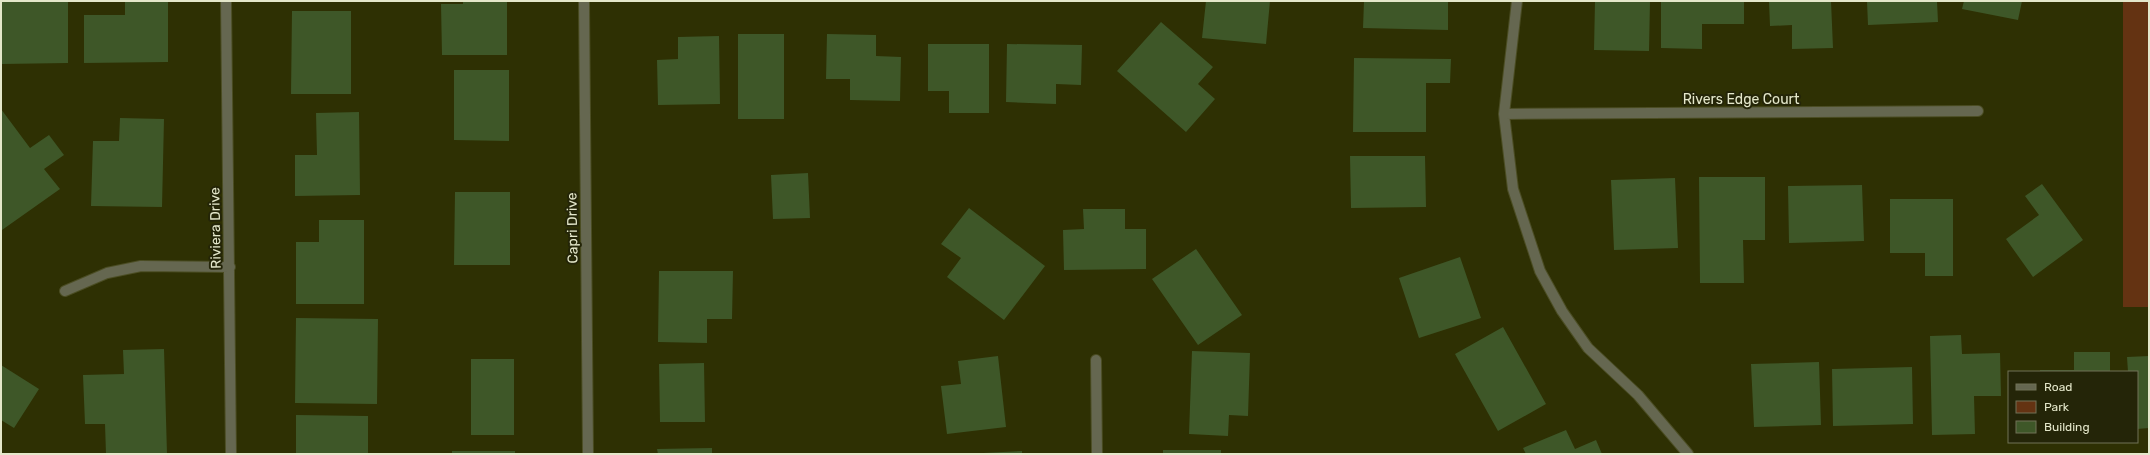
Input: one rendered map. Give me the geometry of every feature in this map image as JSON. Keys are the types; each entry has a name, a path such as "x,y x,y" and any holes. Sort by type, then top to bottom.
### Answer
{"street":[{"name":"Riviera Drive","path":"226,1 231,454"},
{"name":"Capri Drive","path":"584,1 588,454"},
{"path":"1517,1 1504,114 1513,189 1540,271 1562,311 1588,348 1638,395 1688,454"},
{"name":"Rivers Edge Court","path":"1504,114 1978,111"},
{"path":"65,291 107,273 141,266 230,267"},
{"path":"1096,360 1097,454"}],"green space":[{"path":"2123,1 2149,1 2149,307 2123,307"}],"building":[{"path":"1,1 68,1 68,63 2,64"},
{"path":"125,1 168,1 168,62 84,63 84,15 125,15"},
{"path":"463,1 507,1 507,55 442,55 441,4 463,4"},
{"path":"1206,1 1270,1 1266,44 1202,38"},
{"path":"1364,1 1448,1 1448,30 1363,28"},
{"path":"1595,1 1650,1 1649,51 1594,50"},
{"path":"1661,1 1744,1 1744,24 1702,24 1702,49 1661,48"},
{"path":"1769,1 1831,1 1833,48 1792,49 1792,25 1770,26"},
{"path":"1867,1 1937,1 1938,22 1868,25"},
{"path":"1964,1 2022,1 2018,20 1962,9"},
{"path":"292,11 351,11 351,94 291,94"},
{"path":"1161,22 1213,67 1198,84 1215,99 1186,132 1117,71"},
{"path":"738,34 784,34 784,119 738,119"},
{"path":"827,34 876,35 876,56 901,57 900,101 850,100 850,79 826,79"},
{"path":"719,36 720,104 658,105 657,60 678,59 678,37"},
{"path":"928,44 989,44 989,113 949,113 949,91 928,91"},
{"path":"1007,44 1082,45 1081,85 1056,84 1056,104 1006,102"},
{"path":"1354,58 1451,59 1450,83 1426,83 1426,132 1353,132"},
{"path":"454,70 509,70 509,141 454,140"},
{"path":"1,109 30,148 49,135 64,155 44,169 60,189 2,230"},
{"path":"359,112 360,195 295,196 295,155 317,155 316,113"},
{"path":"120,118 164,119 162,207 91,206 93,141 119,141"},
{"path":"1350,156 1425,156 1426,207 1351,208"},
{"path":"808,173 810,218 773,219 771,175"},
{"path":"1699,177 1765,177 1765,240 1743,240 1744,283 1700,283"},
{"path":"1675,178 1678,248 1614,250 1611,180"},
{"path":"2042,184 2083,240 2033,277 2006,239 2039,215 2025,196"},
{"path":"1862,185 1864,241 1789,243 1788,186"},
{"path":"455,192 510,192 510,265 454,265"},
{"path":"1890,199 1953,199 1953,276 1925,276 1925,253 1890,253"},
{"path":"969,208 1045,266 1004,320 947,277 961,258 941,244"},
{"path":"1083,209 1125,209 1125,229 1146,229 1146,269 1064,270 1063,230 1084,229"},
{"path":"319,220 364,220 364,304 296,304 296,242 319,242"},
{"path":"1196,249 1242,315 1198,345 1152,279"},
{"path":"1460,257 1481,318 1419,338 1399,278"},
{"path":"659,271 733,271 732,319 707,319 707,343 658,342"},
{"path":"296,318 378,319 377,404 295,403"},
{"path":"1503,327 1546,404 1498,431 1455,354"},
{"path":"1961,335 1962,354 2000,353 2001,396 1974,396 1975,434 1932,435 1930,336"},
{"path":"164,349 167,454 106,454 105,424 85,424 83,375 124,374 123,350"},
{"path":"1192,351 1250,353 1248,416 1229,415 1228,436 1189,434"},
{"path":"2074,352 2110,352 2110,371 2040,371 2074,370"},
{"path":"998,356 1006,427 947,434 941,386 961,384 958,361"},
{"path":"2149,356 2149,428 2138,429 2138,371 2128,371 2127,357"},
{"path":"471,359 514,359 514,435 471,435"},
{"path":"1819,362 1821,425 1754,427 1751,364"},
{"path":"704,363 705,422 660,422 659,364"},
{"path":"1,365 39,389 14,428 1,420"},
{"path":"1912,367 1913,424 1833,426 1832,369"},
{"path":"296,415 368,416 368,454 296,454"},
{"path":"1566,430 1575,449 1596,440 1602,454 1526,454 1523,448"},
{"path":"712,448 712,454 658,454 657,449"},
{"path":"1163,450 1221,450 1221,454 1163,454"},
{"path":"452,451 515,451 515,454 452,454"},
{"path":"1022,451 1022,454 983,454 983,453"}]}
